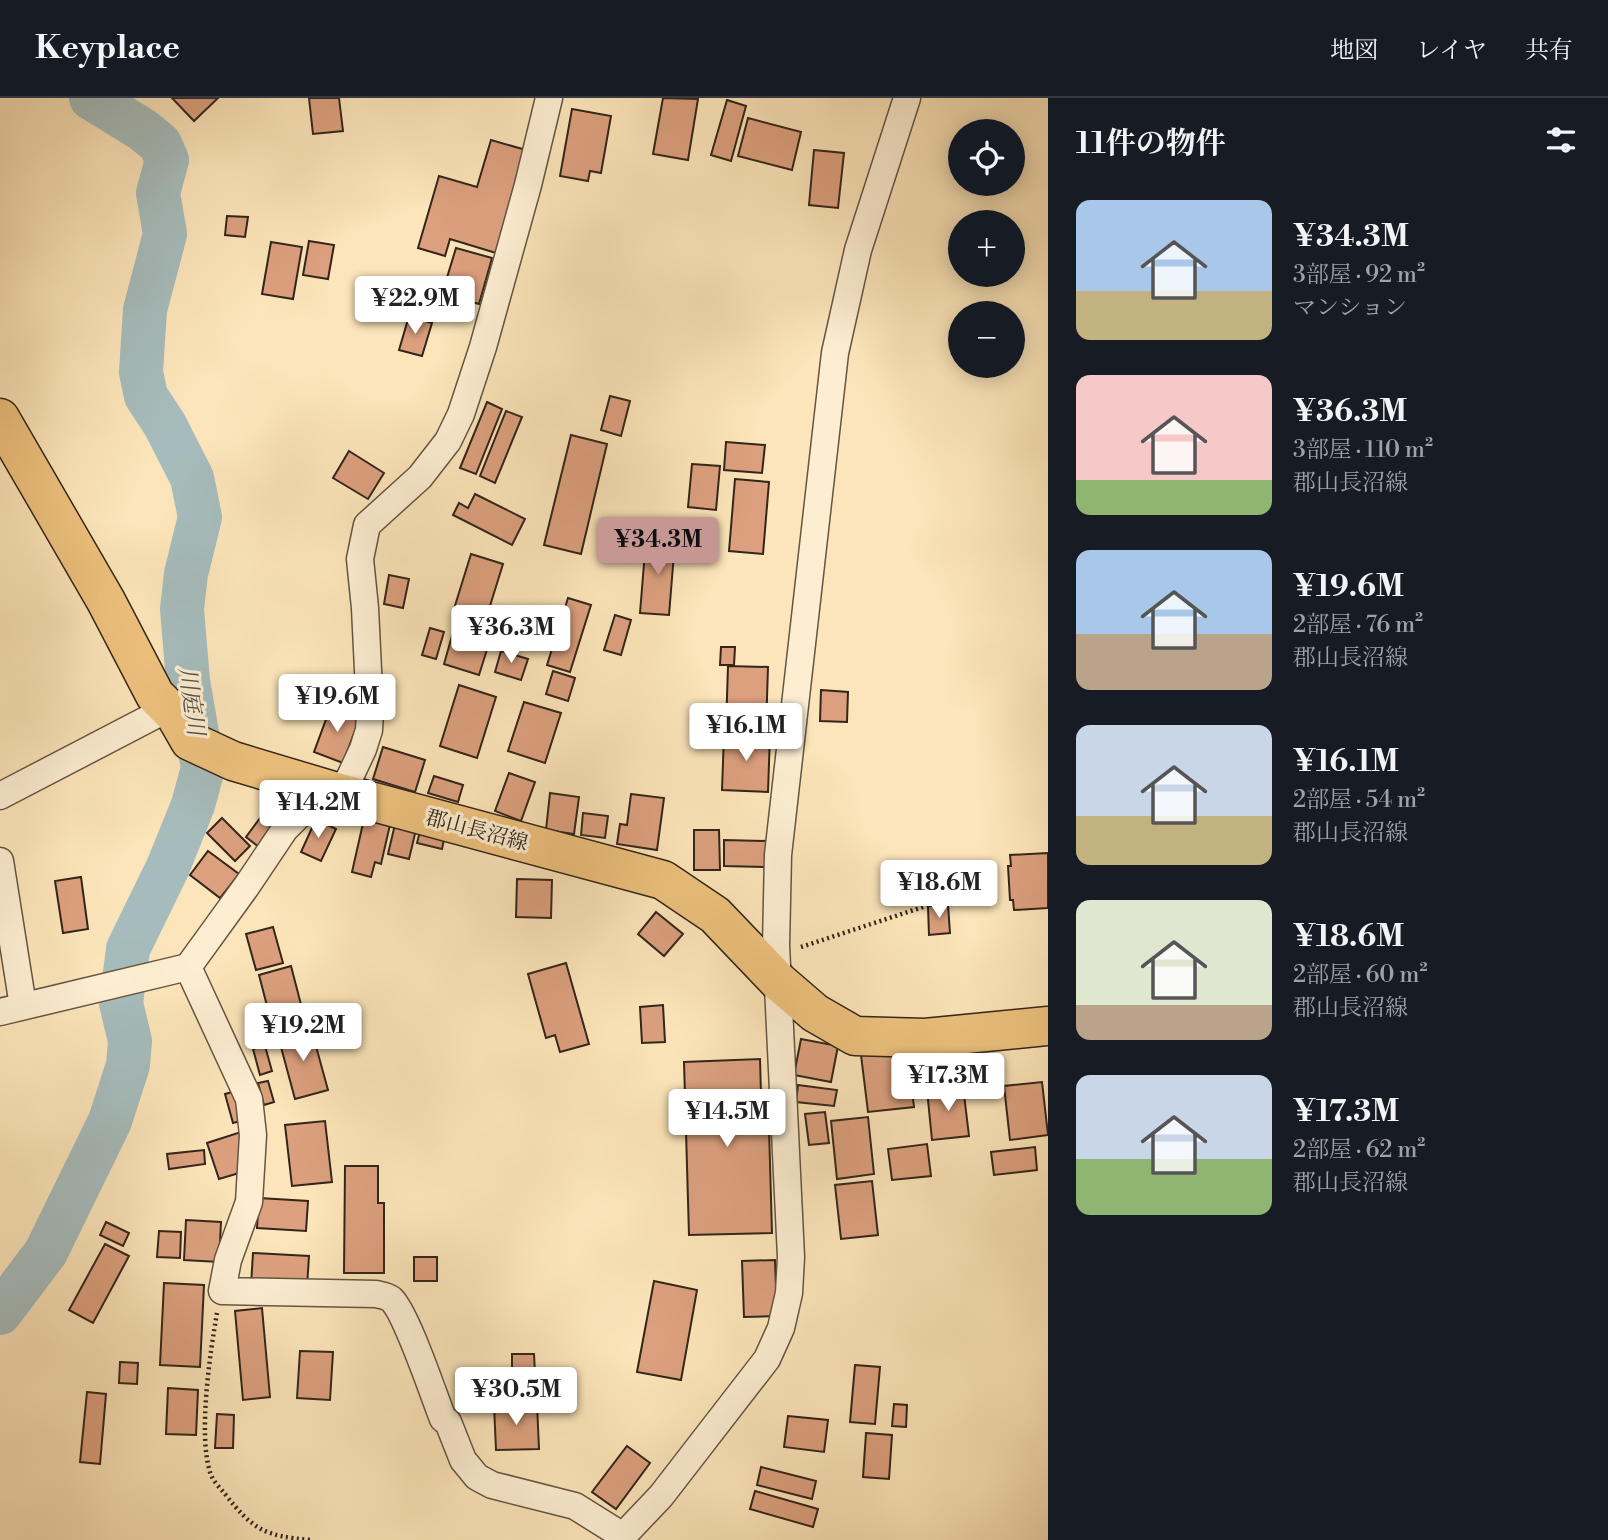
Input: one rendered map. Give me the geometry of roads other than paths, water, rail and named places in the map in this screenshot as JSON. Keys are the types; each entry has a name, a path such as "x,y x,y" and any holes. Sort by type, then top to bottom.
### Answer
{"main road":[{"name":"郡山長沼線","path":"0,418 106,601 155,695 172,712 190,741 233,761 333,791 663,880 715,915 778,969 815,1013 855,1036 925,1038 1048,1026"}],"street":[{"path":"0,861 12,1009 175,971 247,887 285,829 303,811 348,781 369,730 365,608 360,559 366,525 420,477 448,441 461,414 483,347 549,98"},
{"path":"175,971 249,1099 253,1135 249,1202 228,1261 222,1291 376,1294 390,1297 406,1325 443,1419 448,1422 463,1460 477,1477 492,1485 575,1506 623,1538 660,1496 767,1359 781,1328 789,1293 791,1257 778,969 778,855 835,353 858,250 907,98"},
{"path":"0,796 172,712"}],"waterway":[{"name":"川庭川","path":"0,1313 46,1252 110,1121 128,1065 130,1041 121,1003 128,949 168,867 193,805 203,768 188,681 182,609 186,574 200,517 192,478 165,425 146,396 141,372 145,310 165,234 158,193 167,160 160,144 143,130 91,98"}]}
